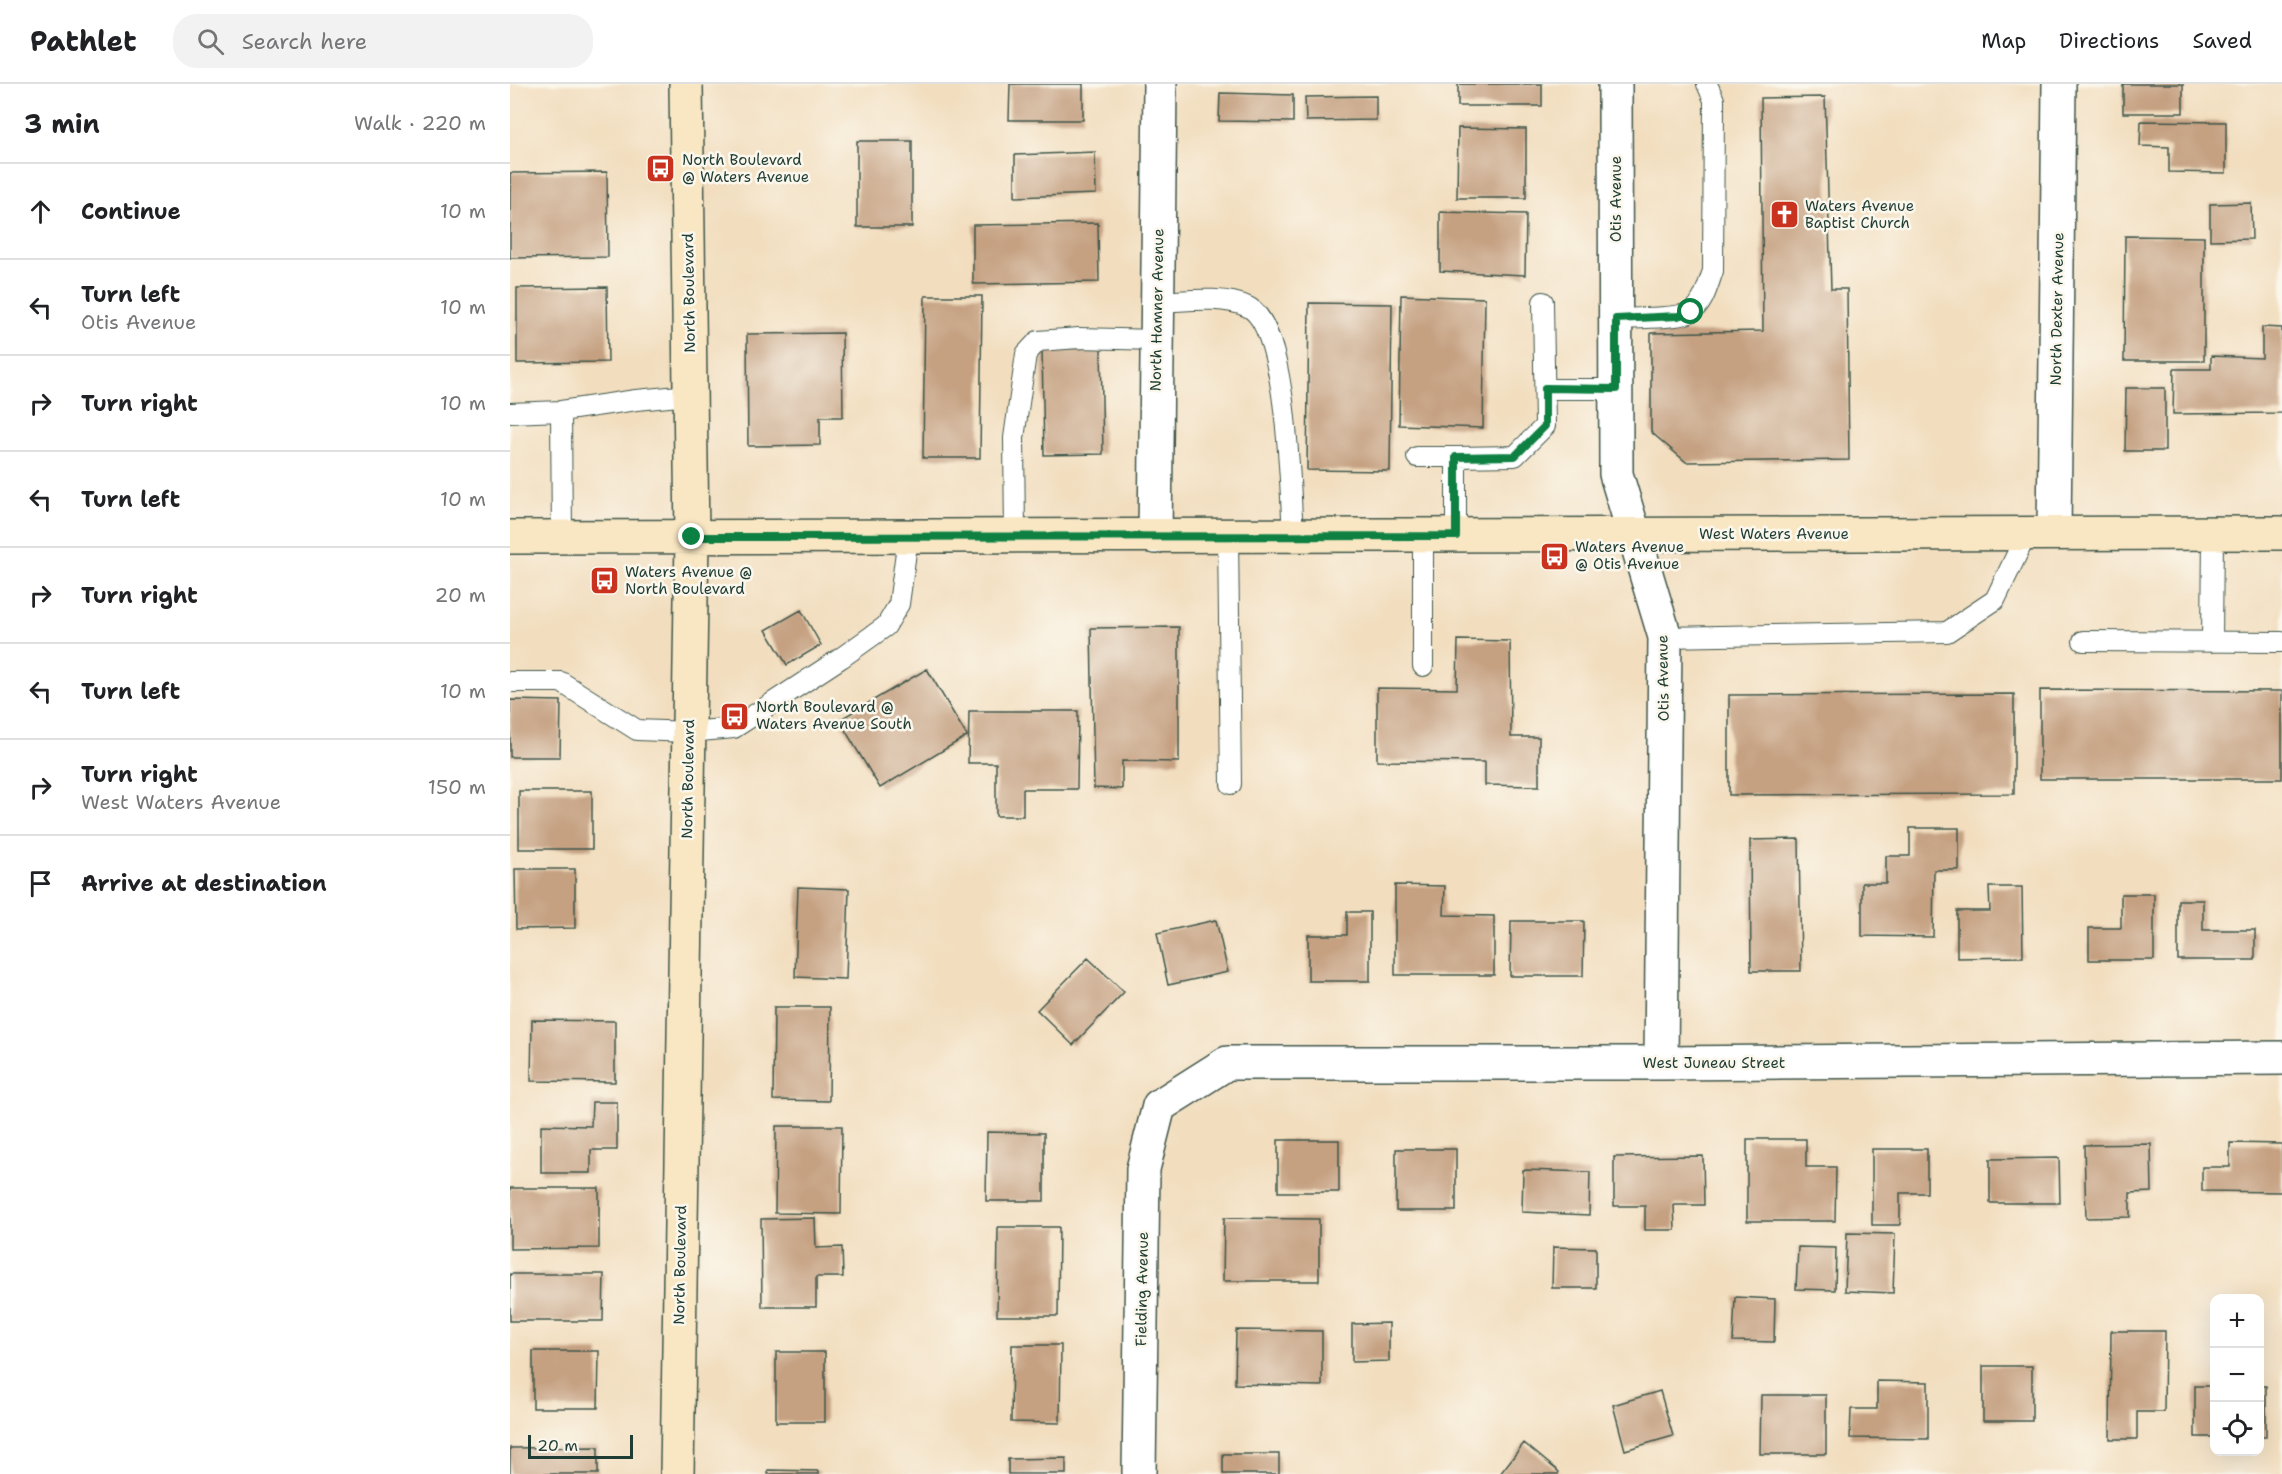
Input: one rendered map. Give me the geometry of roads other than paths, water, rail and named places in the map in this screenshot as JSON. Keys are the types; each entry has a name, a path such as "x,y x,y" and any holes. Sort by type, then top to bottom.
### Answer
{"main road":[{"name":"North Boulevard","path":"677,1474 692,537 686,84"},
{"name":"West Waters Avenue","path":"510,537 2282,533"}],"street":[{"name":"North Hamner Avenue","path":"1155,537 1160,84"},
{"name":"Otis Avenue","path":"1615,84 1616,474 1665,637 1661,1064"},
{"name":"North Dexter Avenue","path":"2041,533 2059,84"},
{"name":"West Juneau Street","path":"1159,1106 1227,1064 1661,1064 2282,1058"},
{"name":"Fielding Avenue","path":"1139,1474 1143,1169 1159,1106"}],"lane":[{"path":"1616,319 1678,316 1691,312 1704,297 1713,271 1714,100 1707,84"},
{"path":"1157,302 1229,302 1249,308 1259,315 1269,333 1280,375 1293,536"},
{"path":"1417,457 1515,456 1545,426 1543,302"},
{"path":"1015,537 1014,438 1026,354 1038,341 1078,338 1157,340"},
{"path":"1545,388 1616,389"},
{"path":"510,413 561,411 690,395"},
{"path":"561,411 562,537"},
{"path":"1456,457 1456,536"},
{"path":"1665,637 1947,632 1995,600 2041,533"},
{"path":"2212,642 2213,533"},
{"path":"1228,536 1231,784"},
{"path":"1423,536 1423,666"},
{"path":"510,682 561,682 638,730 689,732 734,728 886,626 899,604 908,537"},
{"path":"2083,641 2282,642"}],"place":[{"name":"North Boulevard @ Waters Avenue","path":"661,169"},
{"name":"Waters Avenue Baptist Church","path":"1784,215"},
{"name":"Waters Avenue @ Otis Avenue","path":"1554,556"},
{"name":"Waters Avenue @ North Boulevard","path":"604,581"},
{"name":"North Boulevard @ Waters Avenue South","path":"735,716"}]}
